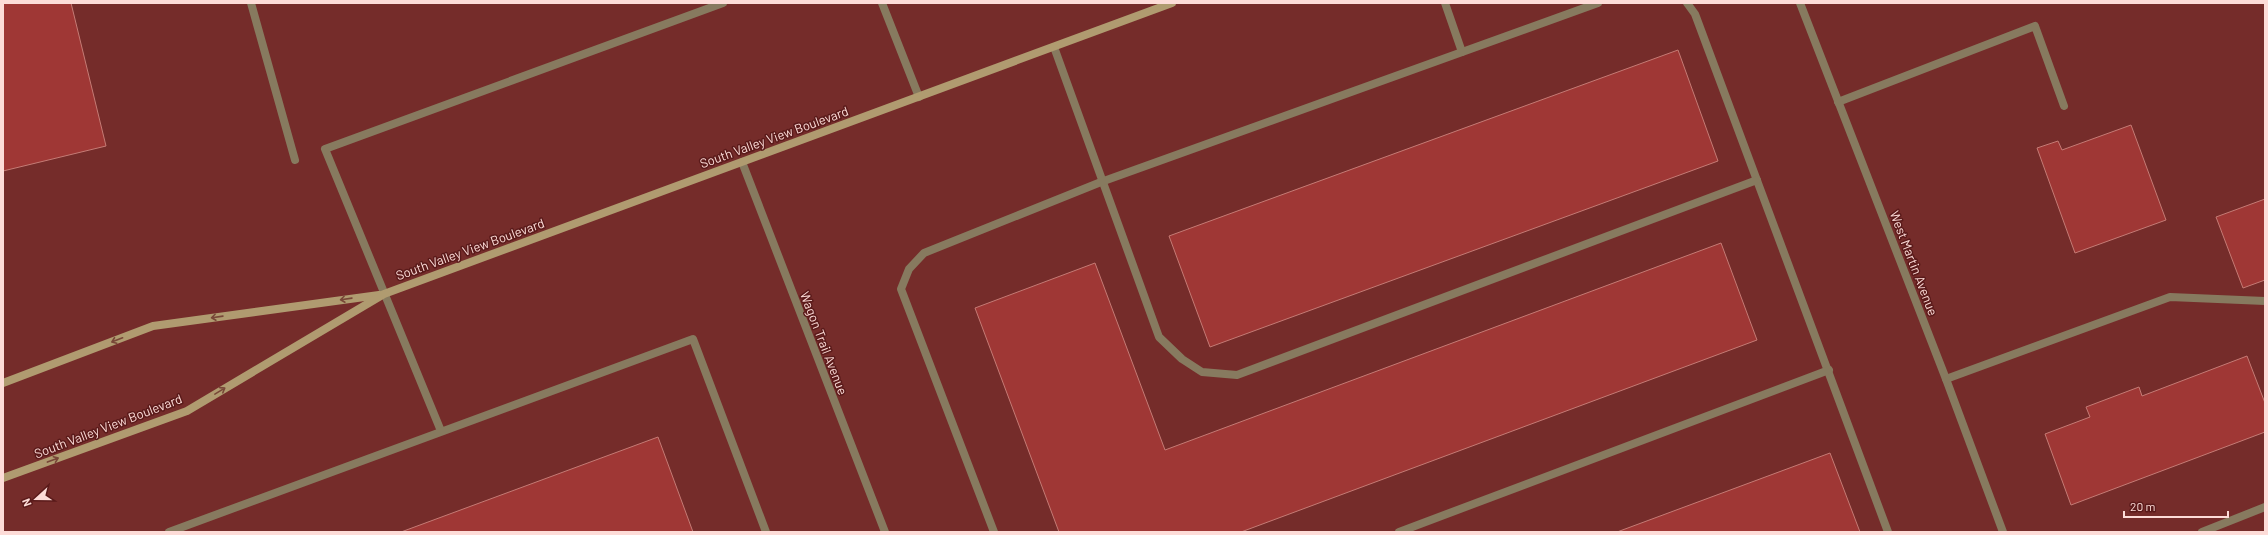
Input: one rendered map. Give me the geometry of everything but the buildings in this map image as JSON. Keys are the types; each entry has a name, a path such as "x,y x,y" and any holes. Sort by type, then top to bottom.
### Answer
{"main road":[{"name":"South Valley View Boulevard","path":"3,478 186,411 384,294 1172,3"},
{"name":"South Valley View Boulevard","path":"3,383 153,326 384,294"}],"street":[{"path":"251,3 295,160"},
{"path":"441,431 325,149 723,3"},
{"path":"882,3 919,97"},
{"path":"1445,3 1462,52"},
{"path":"994,532 901,290 909,269 924,253 1102,182 1598,3"},
{"path":"1687,3 1695,14 1829,370 1888,532"},
{"name":"West Martin Avenue","path":"1800,3 1946,379 2003,532"},
{"path":"1838,102 2035,26 2064,106"},
{"path":"1054,47 1159,337 1182,359 1202,372 1237,375 1757,180"},
{"name":"Wagon Trail Avenue","path":"742,162 885,532"},
{"path":"1946,379 2170,297 2265,300"},
{"path":"169,532 693,339 766,532"},
{"path":"1400,532 1829,370"},
{"path":"2202,532 2265,507"}],"shaded area":[{"path":"3,3 2265,3 2265,532 3,532"}]}
